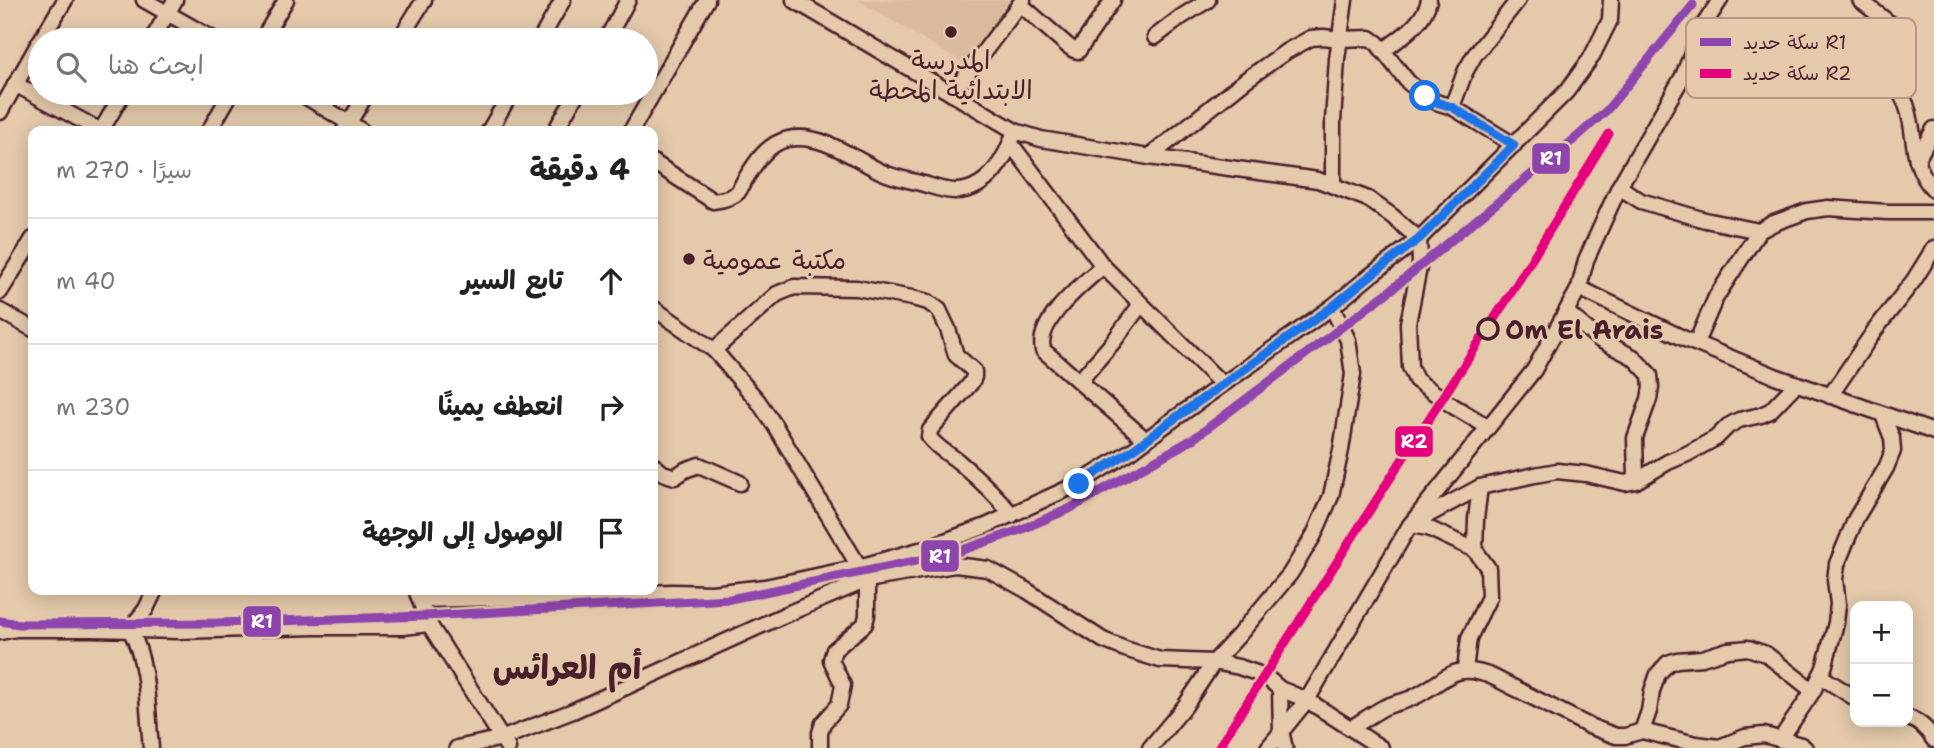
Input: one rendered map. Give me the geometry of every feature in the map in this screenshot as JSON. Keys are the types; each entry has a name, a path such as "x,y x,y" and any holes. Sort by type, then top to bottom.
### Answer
{"street":[{"path":"49,28 65,0"},
{"path":"144,0 172,6 200,28"},
{"path":"269,28 286,0"},
{"path":"406,28 424,0"},
{"path":"547,28 563,0"},
{"path":"613,28 628,0"},
{"path":"658,84 707,0"},
{"path":"794,0 953,94 1013,137 1103,266 1222,384"},
{"path":"953,94 1021,2 1068,46 1079,51 1113,0"},
{"path":"1155,37 1181,16 1209,0"},
{"path":"1333,185 1337,59 1345,0"},
{"path":"1383,51 1422,18 1429,0"},
{"path":"1452,107 1461,80 1474,56 1518,0"},
{"path":"658,593 712,593 765,587 859,567 923,549 986,526 1079,484 1134,449 1332,307 1419,239 1567,91 1591,58 1610,20 1611,0"},
{"path":"1708,18 1720,0"},
{"path":"1860,0 1883,18"},
{"path":"159,28 172,6"},
{"path":"1149,156 1287,51 1311,38 1323,37 1370,38 1408,82 1436,102 1452,107 1514,145"},
{"path":"0,112 28,62"},
{"path":"1268,748 1307,700 1410,525 1534,370 1579,288 1586,260 1619,187 1686,68"},
{"path":"15,84 28,91"},
{"path":"1903,98 1908,108 1917,160 1926,181 1934,190"},
{"path":"56,105 97,126"},
{"path":"107,126 117,105"},
{"path":"212,126 224,105"},
{"path":"316,105 345,126"},
{"path":"347,126 360,105"},
{"path":"492,126 503,105"},
{"path":"558,126 569,105"},
{"path":"634,126 646,105"},
{"path":"1917,160 1934,129"},
{"path":"1013,137 1318,180 1368,199 1419,239 1420,263 1408,323 1410,367 1416,380 1489,427"},
{"path":"658,165 713,201 723,200 737,193 762,155 776,143 808,138 885,174 957,191 973,189 990,176 1003,159 1013,137"},
{"path":"1619,187 1641,201 1705,220 1759,231"},
{"path":"1696,343 1716,297 1759,231 1807,211 1828,208 1934,212"},
{"path":"0,292 28,247"},
{"path":"1830,396 1934,248"},
{"path":"1103,266 1065,301 1043,334 1041,345 1146,440"},
{"path":"714,350 777,294 793,287 857,288 928,303 939,310 945,320 956,355 974,371 971,383 930,430 929,437 1002,502 1012,515"},
{"path":"1579,288 1696,343 1796,384 1934,432"},
{"path":"1083,385 1083,377 1141,304"},
{"path":"1150,748 1185,705 1214,662 1290,574 1314,535 1331,496 1353,374 1348,340 1332,307"},
{"path":"0,311 28,326"},
{"path":"658,312 714,350 758,401 867,580 865,624 834,650 831,660 843,685 839,705 823,723 820,748"},
{"path":"1566,312 1600,340 1633,357 1650,375 1649,399 1635,438 1636,481"},
{"path":"1410,525 1480,486 1557,471 1625,483 1636,481 1716,438 1739,420 1770,411 1796,384"},
{"path":"1780,740 1813,691 1824,668 1836,623 1836,564 1856,518 1893,451 1892,438 1883,415"},
{"path":"658,468 675,477 699,465 740,483"},
{"path":"1475,550 1480,486"},
{"path":"1410,525 1429,528 1475,550 1489,568 1489,597 1469,638 1465,670"},
{"path":"457,748 505,743 867,580 955,565 988,569 1103,640 1160,660 1214,662 1265,676 1280,689 1307,700 1381,748"},
{"path":"130,629 146,609 153,595"},
{"path":"505,743 429,624 418,595 601,595"},
{"path":"0,632 16,629 180,631 429,624"},
{"path":"130,629 136,640 143,669 151,748"},
{"path":"1642,731 1658,674 1668,663 1677,660 1702,658 1728,650 1748,648 1766,654 1813,691"},
{"path":"1351,729 1382,709 1414,697 1452,673 1465,670 1478,671 1493,677 1602,732 1616,736 1642,731 1683,744 1719,747 1745,737 1764,735 1805,748"},
{"path":"1820,676 1850,695"},
{"path":"1280,689 1281,731 1285,748"},
{"path":"1913,719 1928,730 1934,740"}],"shaded area":[{"name":"المدرسة الابتدائية المحطة","path":"858,0 1015,0 966,65"}],"rail line":[{"name":"R1","path":"0,621 19,624 217,623 425,616 730,599 954,553 1020,530 1071,508 1193,439 1391,290 1607,110 1693,5"},
{"name":"R2","path":"1218,748 1511,293 1609,134"}],"place":[{"name":"المدرسة الابتدائية المحطة","path":"951,32"},
{"name":"مكتبة عمومية","path":"689,259"},
{"name":"Om El Arais","path":"1488,329"}],"district":[{"name":"أم العرائس","path":"567,667"}],"route":[{"path":"1079,484 1134,449 1332,307 1419,239 1514,145 1452,107 1425,96"}]}
